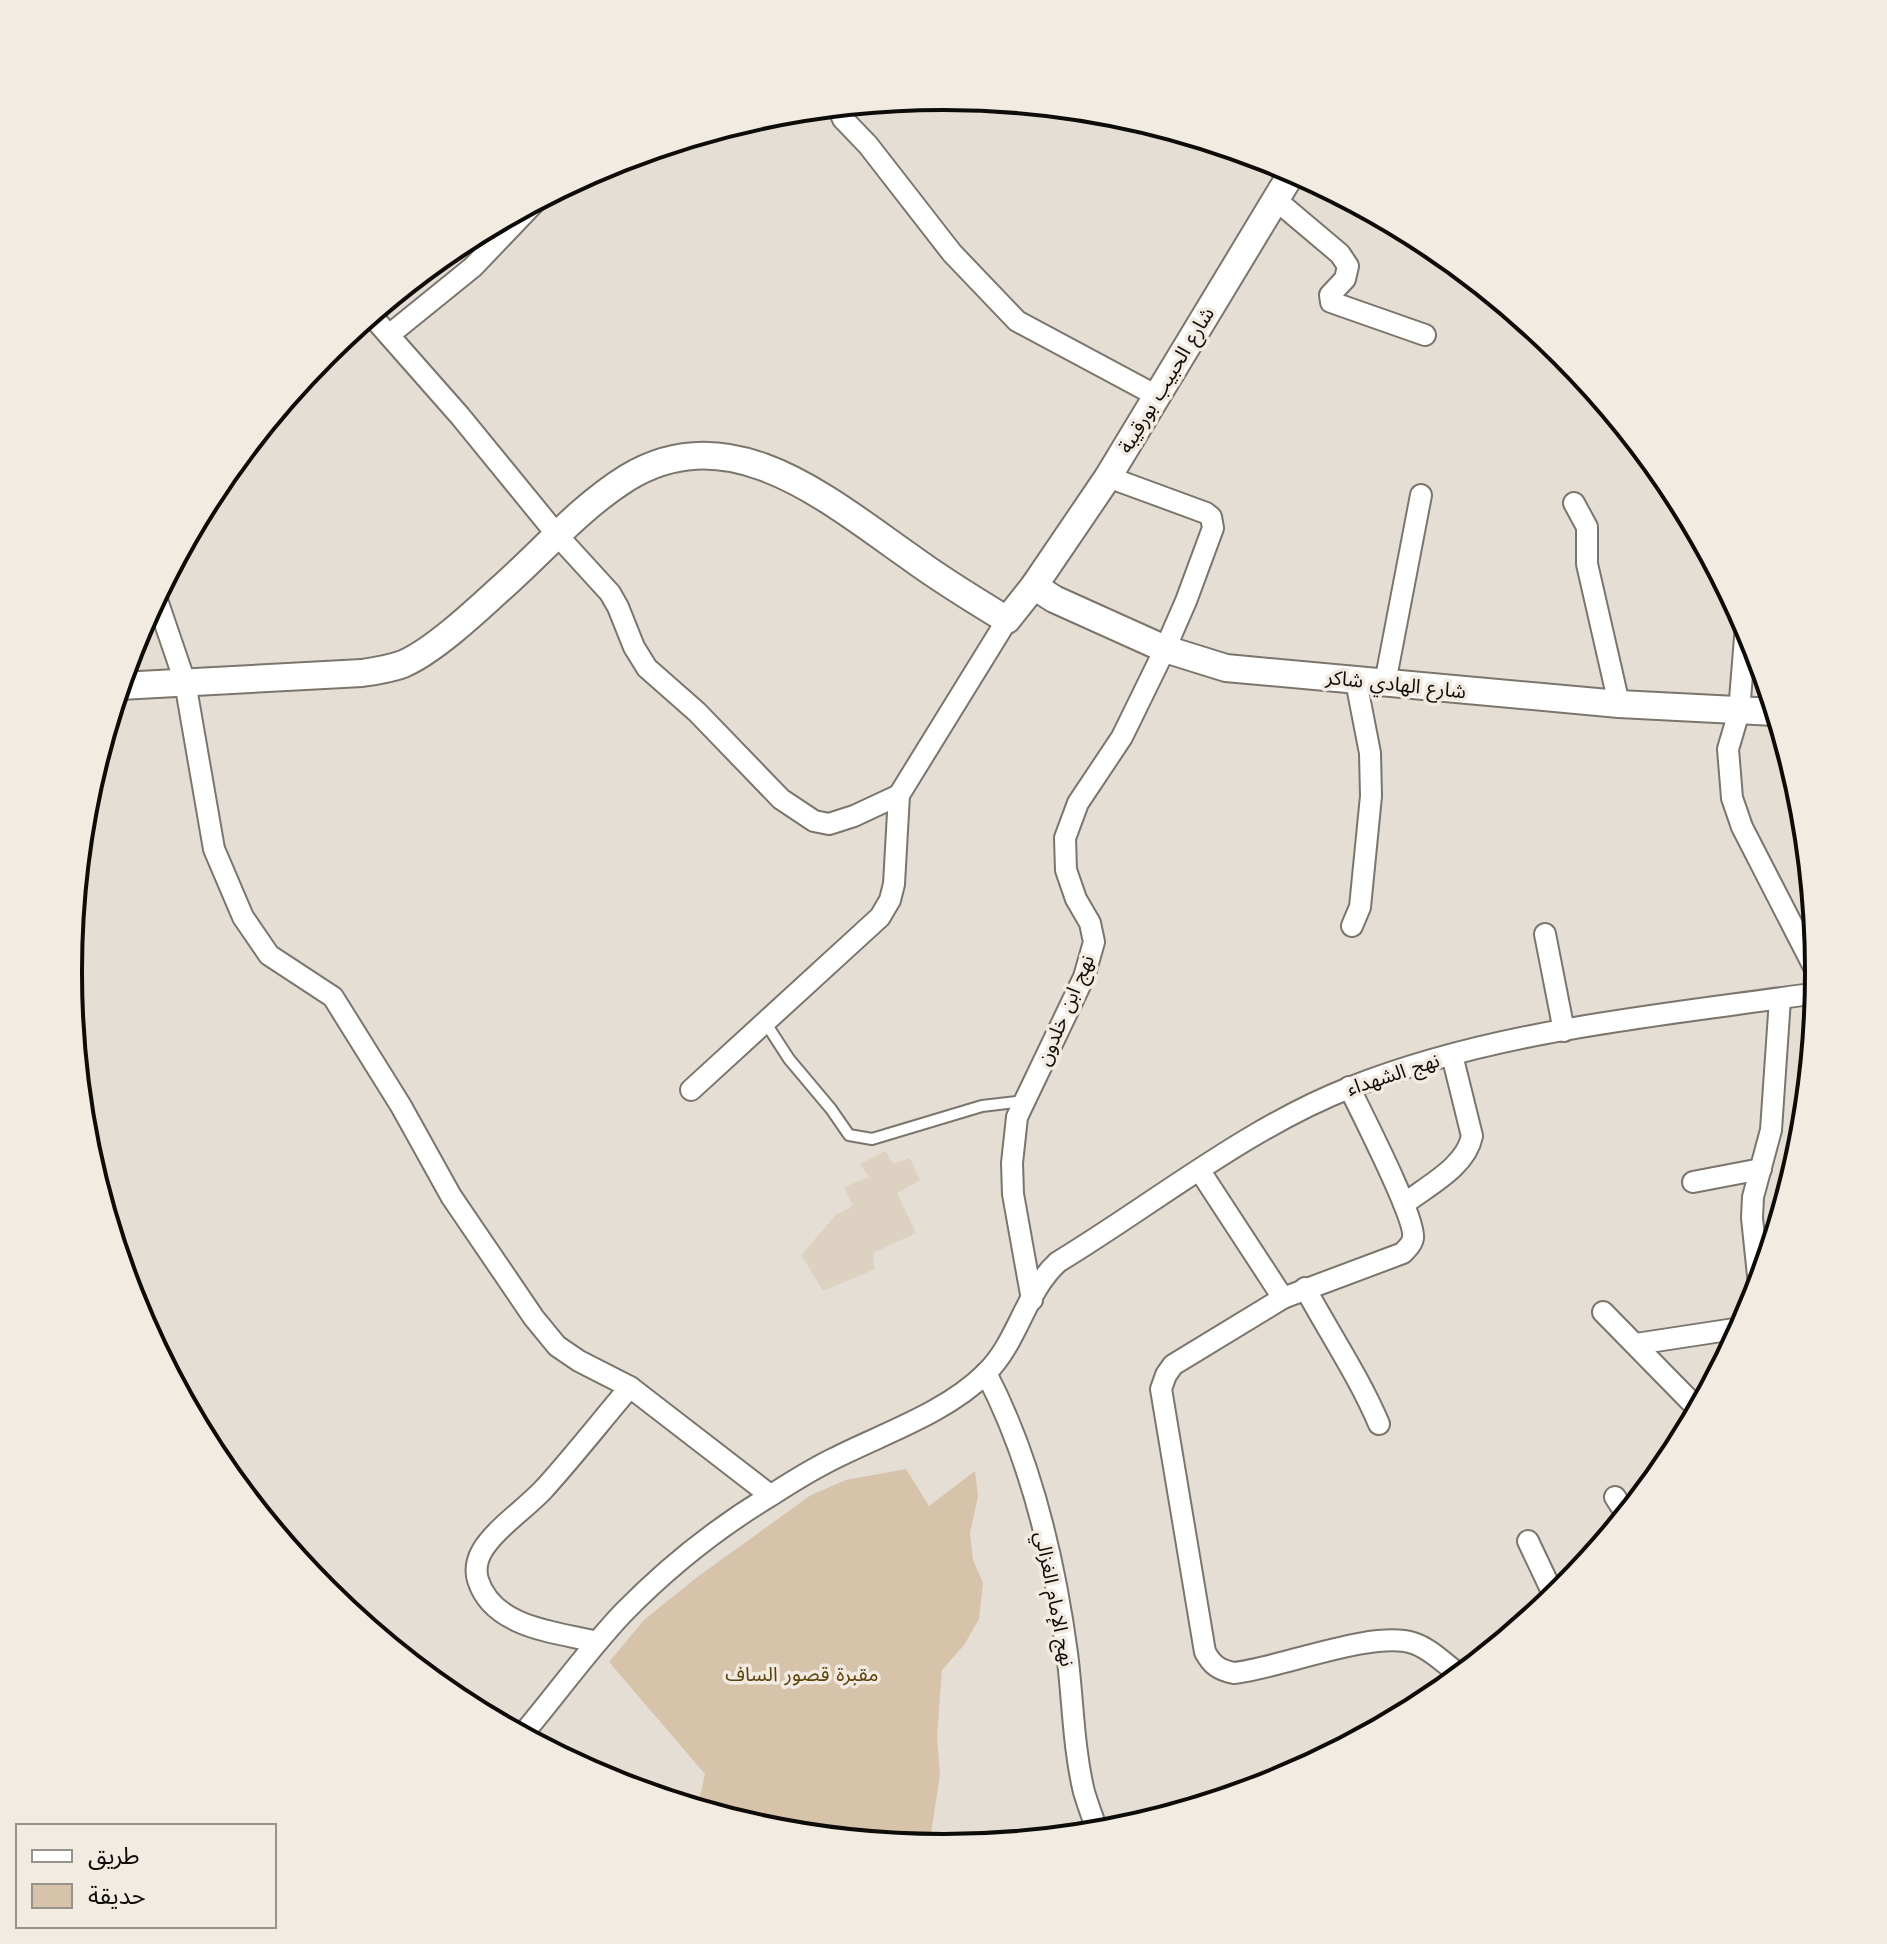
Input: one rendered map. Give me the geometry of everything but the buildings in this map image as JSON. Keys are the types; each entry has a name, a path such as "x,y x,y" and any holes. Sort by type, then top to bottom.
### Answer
{"street":[{"path":"842,117 868,145 952,253 1017,321 1157,396"},
{"name":"شارع الحبيب بورقيبة","path":"1007,620 1034,586 1108,477 1287,182"},
{"path":"1276,200 1340,254 1348,266 1345,279 1330,295 1331,302 1425,335"},
{"path":"389,335 473,267 511,227"},
{"path":"377,322 610,593 647,668 697,712 789,805 814,821 829,824 899,795"},
{"path":"132,685 362,673 406,663 483,604 587,508 625,479 685,455 727,457 764,467 798,483 1007,620 899,795 894,884 880,917 691,1090"},
{"name":"نهج ابن خلدون","path":"1032,1300 1013,1194 1017,1117 1084,977 1094,942 1090,923 1076,899 1066,870 1065,838 1078,803 1122,737 1165,649 1212,534 1211,517 1206,513 1108,477"},
{"path":"1385,683 1421,495"},
{"path":"1574,503 1587,527 1587,564 1619,704"},
{"name":"شارع الهادي شاكر","path":"1034,586 1054,599 1165,649 1226,668 1619,704 1764,712"},
{"path":"161,613 185,682 214,849 243,917 269,955 333,997 401,1106 451,1196 534,1318 557,1346 630,1387 770,1495"},
{"path":"1744,654 1739,712 1728,749 1732,798 1742,827 1804,948"},
{"path":"1352,926 1360,907 1371,796 1370,753 1356,681"},
{"path":"1545,934 1564,1031"},
{"name":"نهج الشهداء","path":"529,1727 625,1612 696,1548 770,1495 832,1460 909,1424 961,1392 986,1373 1009,1344 1050,1269 1058,1262 1270,1126 1349,1087 1452,1055 1527,1037 1804,995"},
{"path":"1756,1257 1753,1197 1771,1130 1780,999"},
{"path":"1404,1204 1454,1166 1470,1145 1472,1136 1452,1055"},
{"path":"1349,1087 1404,1204 1413,1233 1410,1246 1403,1253 1283,1298 1173,1365 1161,1389 1205,1652 1211,1663 1221,1670 1234,1673 1359,1645 1391,1641 1412,1643 1450,1668"},
{"path":"1693,1182 1761,1169"},
{"path":"1200,1171 1283,1298"},
{"path":"1305,1288 1341,1353 1360,1380 1379,1424"},
{"path":"1603,1312 1691,1401"},
{"path":"1636,1344 1726,1330"},
{"name":"نهج الإمام الغزالي","path":"986,1373 1027,1468 1056,1585 1078,1758 1094,1820"},
{"path":"597,1642 538,1629 503,1613 481,1589 477,1574 478,1560 484,1548 541,1491 630,1387"},
{"path":"1528,1541 1549,1585"}],"lane":[{"path":"765,1022 789,1059 849,1135 860,1139 872,1139 982,1106 1026,1100"}],"shaded area":[{"path":"885,1151 893,1164 910,1158 920,1180 897,1193 916,1233 873,1253 875,1269 823,1291 801,1255 836,1215 853,1206 844,1187 869,1177 860,1164"}],"green space":[{"name":"مقبرة قصور الساف","path":"906,1469 929,1506 975,1471 978,1496 970,1533 973,1560 983,1583 979,1619 964,1645 942,1670 937,1738 940,1775 932,1834 831,1826 775,1817 700,1798 705,1774 609,1662 644,1620 696,1578 811,1495 846,1480"}]}
